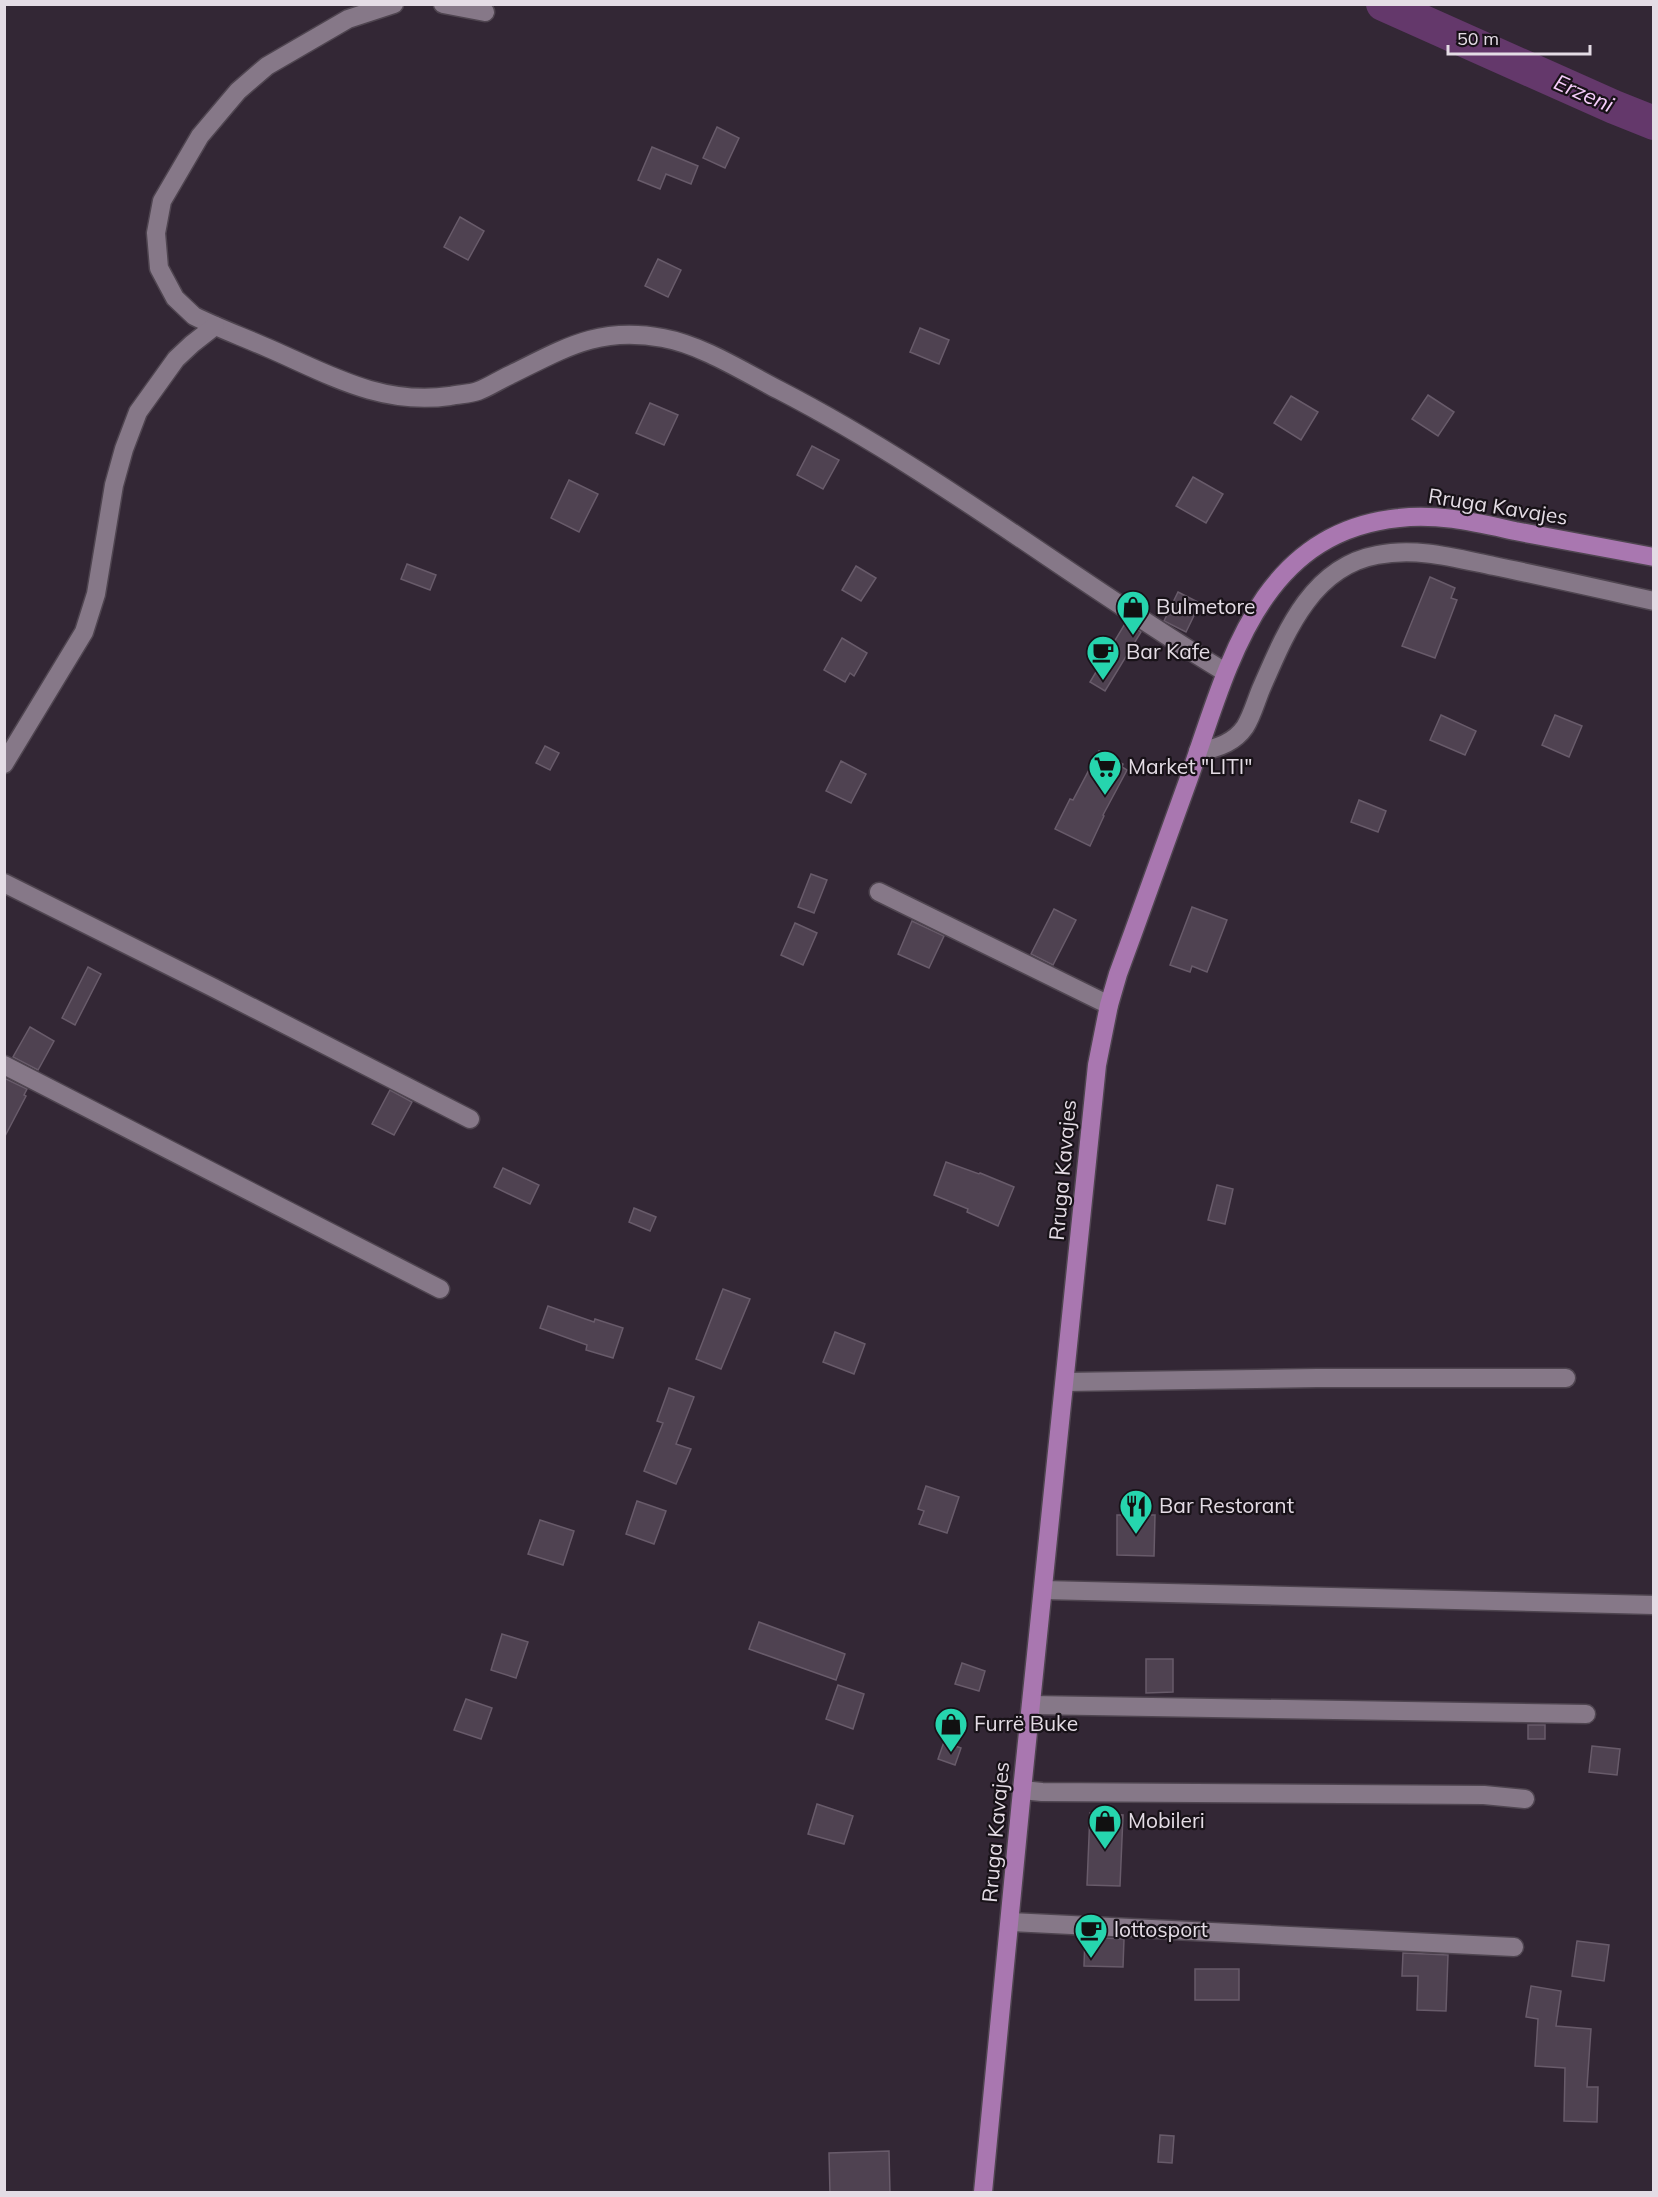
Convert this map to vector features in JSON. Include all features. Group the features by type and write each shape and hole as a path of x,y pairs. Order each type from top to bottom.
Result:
{"main road":[{"name":"Rruga Kavajes","path":"983,2193 1093,1091 1109,1005 1225,672 1255,610 1288,570 1326,540 1370,523 1400,517 1453,519 1653,557"}],"street":[{"path":"394,4 348,19 267,66 238,91 200,136 162,201 156,233 159,268 175,298 194,316 354,386 385,395 417,398 476,391 579,342 607,335 638,334 667,338 697,349 834,418 892,453 1141,619 1225,672"},
{"path":"443,4 485,12"},
{"path":"4,765 84,632 96,594 114,484 138,412 176,359 215,326"},
{"path":"1198,751 1214,749 1232,741 1245,727 1297,613 1312,593 1352,562 1376,555 1428,553 1550,577 1653,601"},
{"path":"4,883 470,1119"},
{"path":"879,892 1109,1005"},
{"path":"4,1065 440,1289"},
{"path":"1065,1382 1317,1378 1566,1378"},
{"path":"1043,1590 1653,1605"},
{"path":"1031,1705 1586,1714"},
{"path":"1022,1790 1484,1795 1525,1799"},
{"path":"1010,1922 1514,1947"}],"building":[{"path":"717,127 739,138 725,168 703,158"},
{"path":"652,147 698,166 691,184 666,174 660,189 638,180"},
{"path":"460,217 484,231 468,260 444,247"},
{"path":"658,259 681,270 668,297 645,286"},
{"path":"920,328 949,340 939,364 910,352"},
{"path":"1428,395 1454,412 1438,436 1412,419"},
{"path":"1291,396 1318,412 1301,440 1274,423"},
{"path":"650,403 678,415 664,445 636,433"},
{"path":"812,446 839,460 823,489 797,475"},
{"path":"1193,477 1223,494 1206,523 1176,506"},
{"path":"569,480 598,494 579,532 551,518"},
{"path":"407,564 436,575 430,590 401,579"},
{"path":"856,566 876,578 861,601 842,590"},
{"path":"1430,577 1455,588 1451,598 1457,600 1435,658 1402,646"},
{"path":"1178,592 1200,603 1186,632 1164,621"},
{"path":"1126,622 1141,632 1105,691 1090,682"},
{"path":"842,638 867,653 854,676 850,673 845,682 824,670"},
{"path":"1441,715 1476,731 1465,755 1430,740"},
{"path":"1555,715 1582,726 1569,757 1542,745"},
{"path":"545,746 559,753 550,770 536,763"},
{"path":"1099,751 1123,764 1122,767 1127,770 1103,815 1090,846 1055,829"},
{"path":"841,761 866,774 851,803 826,791"},
{"path":"1359,800 1386,811 1378,832 1351,822"},
{"path":"811,874 827,880 814,913 798,907"},
{"path":"1192,907 1227,920 1207,972 1192,966 1190,972 1170,965"},
{"path":"1054,909 1076,920 1053,965 1031,954"},
{"path":"912,921 944,936 929,968 898,954"},
{"path":"795,923 817,933 803,965 781,955"},
{"path":"88,967 101,974 75,1025 62,1018"},
{"path":"30,1027 54,1041 38,1070 13,1057"},
{"path":"4,1078 27,1089 24,1095 26,1096 4,1138"},
{"path":"390,1090 412,1102 394,1135 372,1124"},
{"path":"946,1162 1014,1187 998,1226 967,1212 968,1209 934,1195"},
{"path":"503,1168 539,1185 530,1204 494,1187"},
{"path":"1217,1185 1233,1189 1225,1224 1208,1220"},
{"path":"634,1208 656,1217 650,1231 629,1222"},
{"path":"723,1289 750,1299 721,1369 696,1359"},
{"path":"548,1306 594,1322 595,1319 623,1328 613,1358 586,1350 587,1345 540,1328"},
{"path":"835,1332 865,1344 854,1374 823,1362"},
{"path":"669,1388 694,1397 676,1444 691,1449 676,1484 644,1471 663,1423 657,1421"},
{"path":"926,1486 959,1497 947,1533 919,1524 924,1511 918,1509"},
{"path":"637,1501 666,1511 654,1544 626,1534"},
{"name":"Bar Restorant","path":"1117,1515 1155,1515 1154,1556 1117,1555"},
{"path":"540,1520 574,1531 563,1565 528,1554"},
{"path":"759,1622 845,1654 836,1680 749,1649"},
{"path":"502,1634 528,1642 516,1678 491,1670"},
{"path":"1146,1659 1173,1659 1173,1692 1146,1693"},
{"path":"962,1663 985,1671 979,1691 955,1684"},
{"path":"838,1685 864,1694 853,1729 826,1719"},
{"path":"466,1699 492,1708 481,1739 454,1730"},
{"path":"1528,1725 1545,1725 1545,1739 1528,1739"},
{"path":"944,1742 961,1748 955,1765 938,1759"},
{"path":"1592,1746 1620,1749 1617,1775 1589,1772"},
{"path":"817,1804 853,1816 844,1844 808,1834"},
{"name":"Mobileri","path":"1090,1813 1123,1815 1120,1886 1087,1885"},
{"path":"1085,1937 1124,1939 1123,1967 1084,1966"},
{"path":"1577,1941 1609,1945 1604,1981 1572,1976"},
{"path":"1403,1953 1448,1955 1446,2011 1417,2010 1418,1976 1402,1976"},
{"path":"1195,1969 1239,1969 1239,2000 1195,2000"},
{"path":"1531,1986 1561,1991 1556,2026 1591,2029 1587,2087 1598,2087 1597,2122 1564,2121 1565,2068 1535,2066 1538,2019 1526,2017"},
{"path":"1160,2135 1174,2136 1172,2163 1158,2162"},
{"path":"889,2151 890,2193 830,2193 829,2153"}],"waterway":[{"name":"Erzeni","path":"1383,4 1654,123"}],"place":[{"name":"Bulmetore","path":"1133,636"},
{"name":"Bar Kafe","path":"1103,681"},
{"name":"Market \"LITI\"","path":"1105,796"},
{"name":"Bar Restorant","path":"1136,1535"},
{"name":"Furrë Buke","path":"951,1753"},
{"name":"Mobileri","path":"1105,1850"},
{"name":"lottosport","path":"1091,1959"}]}
